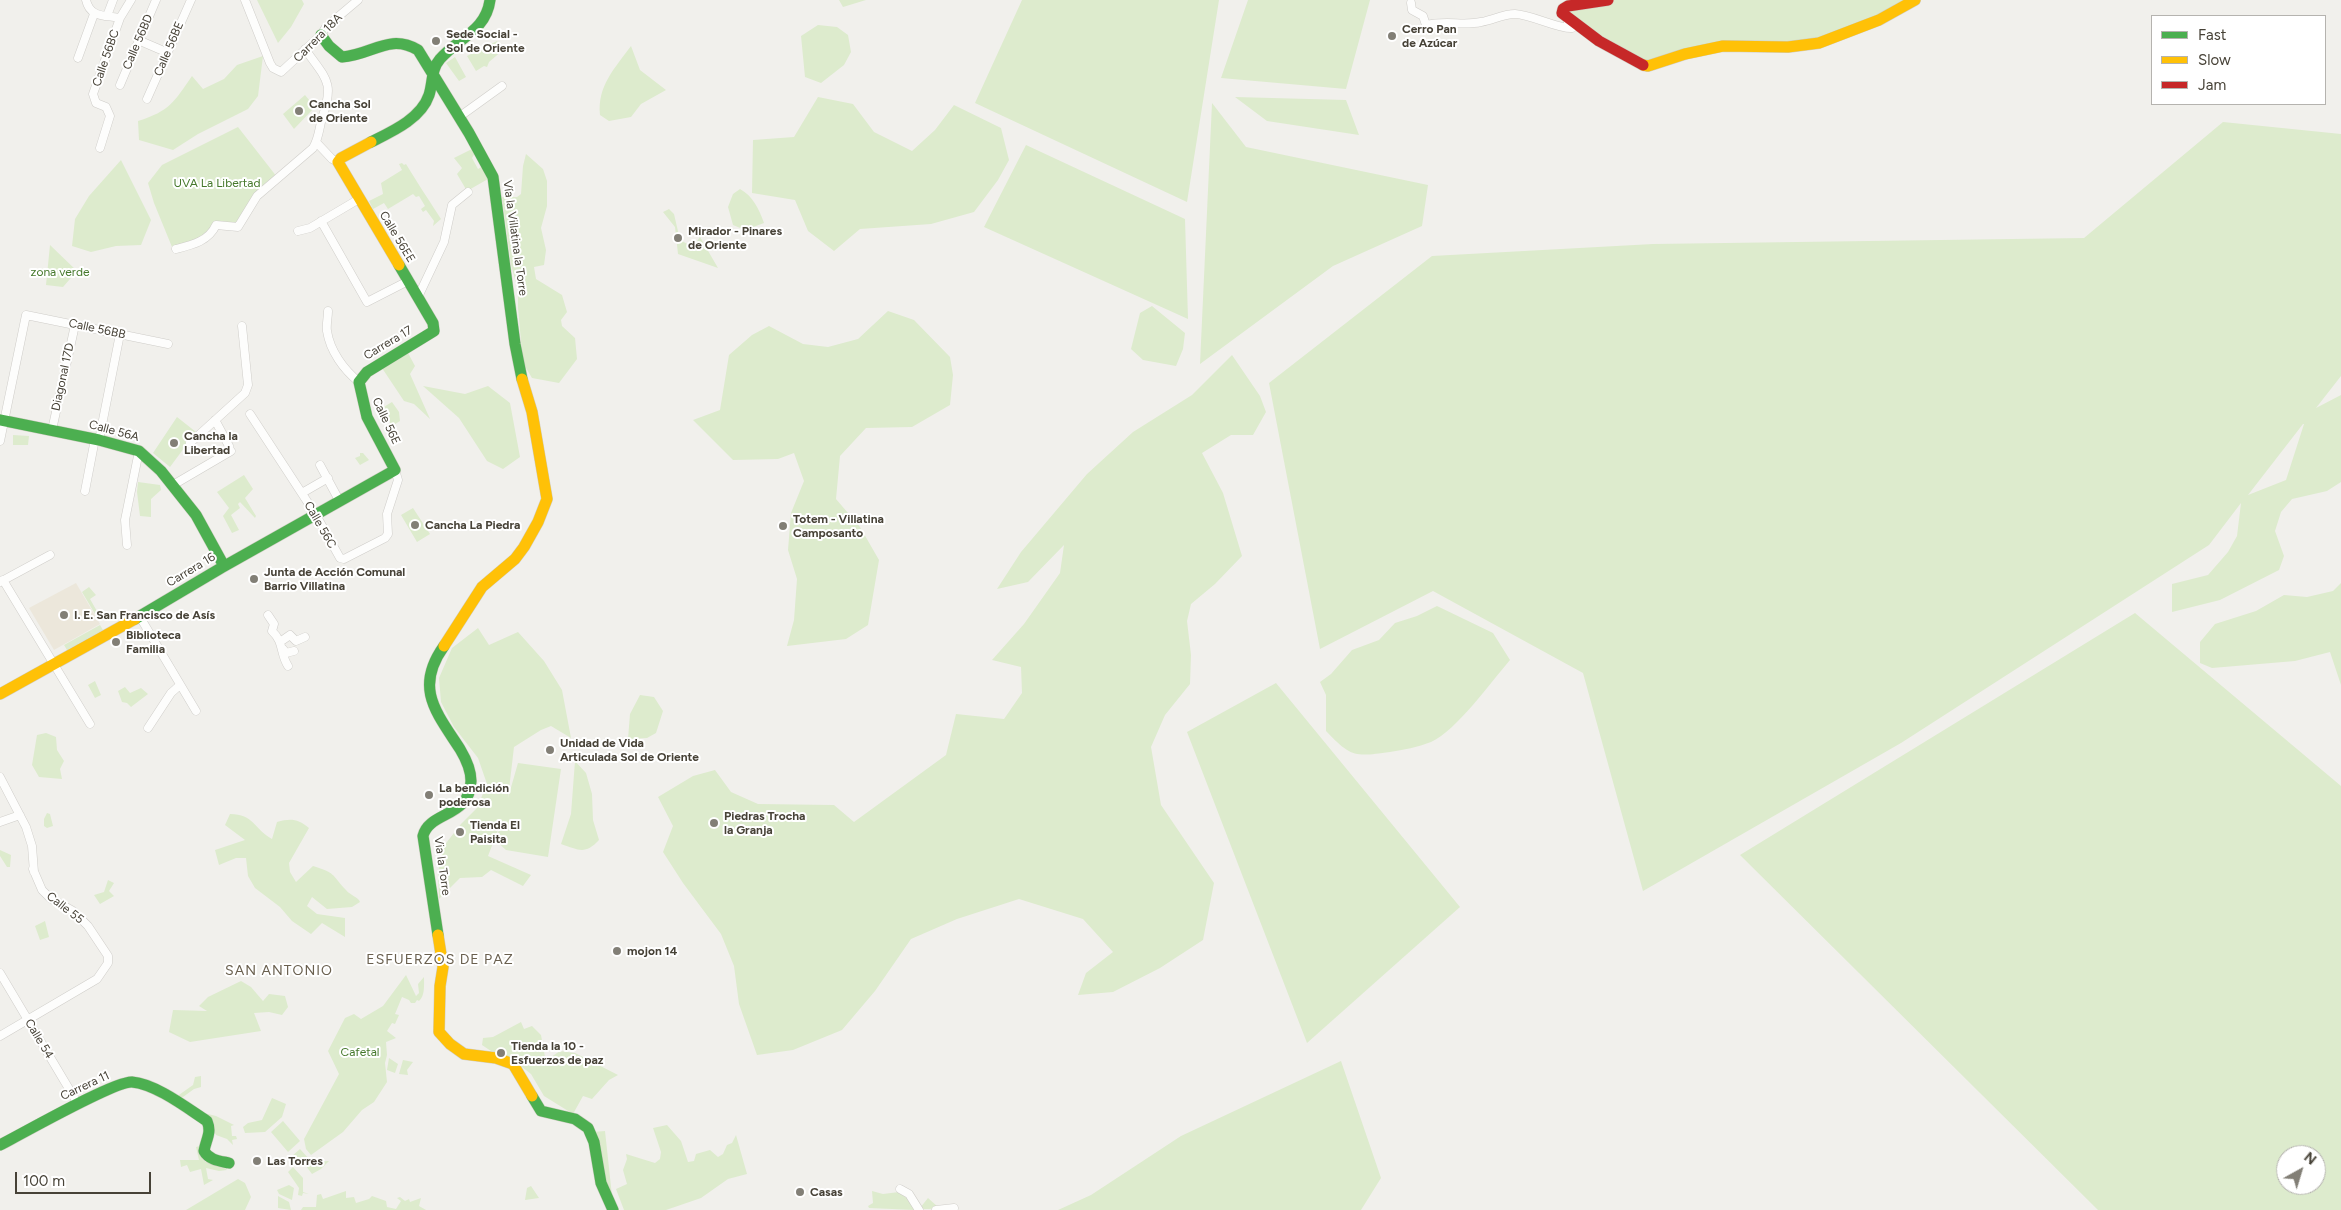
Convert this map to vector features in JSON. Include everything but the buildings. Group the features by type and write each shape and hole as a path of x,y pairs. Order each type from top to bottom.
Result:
{"street":[{"path":"78,58 94,14 88,8 86,0"},
{"name":"Calle 56BC","path":"107,16 112,0"},
{"name":"Calle 56BD","path":"94,14 120,18 131,0"},
{"name":"Calle 56BD","path":"120,85 156,0"},
{"name":"Calle 56BE","path":"146,99 191,0"},
{"name":"Carrera 18A","path":"245,0 270,63 276,71 280,72 285,70 305,49 321,36 326,26 358,0"},
{"path":"316,142 332,160 340,160 401,124 422,107 429,97 437,62 484,21 490,11 490,0"},
{"path":"1411,3 1412,10 1423,16 1426,25 1449,22 1483,22 1494,17 1514,14 1536,17 1566,28 1572,28 1562,13 1563,9 1568,6 1608,0"},
{"path":"1566,19 1640,65 1648,66 1685,54 1723,46 1788,47 1820,43 1879,20 1916,0"},
{"name":"Calle 56BC","path":"100,148 110,116 106,107 96,103 93,94 120,18"},
{"name":"Vía la Villatina la Torre","path":"321,36 328,46 342,57 361,56 390,41 404,42 418,50 459,117 492,177 515,346 520,372 532,412 547,500"},
{"path":"138,40 166,52"},
{"path":"176,248 202,241 212,232 216,225 238,227 257,196 313,148 329,97 330,86 305,49"},
{"path":"459,117 502,86"},
{"name":"Calle 56EE","path":"340,160 359,199 433,323 434,331"},
{"path":"418,297 436,263 444,242 452,205 468,192"},
{"path":"298,231 310,228 359,199"},
{"path":"321,221 367,302 408,281"},
{"path":"328,311 327,330 330,342 349,374 359,382"},
{"name":"Calle 56BB","path":"2,420 26,314 168,344"},
{"name":"Diagonal 17D","path":"52,430 75,325"},
{"path":"190,444 213,425 215,420 245,393 248,385 242,326"},
{"name":"Carrera 17","path":"359,382 367,372 434,331"},
{"path":"85,491 120,334"},
{"name":"Calle 56E","path":"359,382 360,399 395,470"},
{"name":"Calle 56C","path":"250,414 316,515 340,558 344,559 385,538 388,534 387,514 398,480 395,470"},
{"path":"0,441 2,420"},
{"name":"Calle 56A","path":"2,420 97,439 139,450 172,485 196,515 224,566"},
{"path":"172,485 230,449 215,420"},
{"path":"127,545 124,530 139,450"},
{"path":"320,465 340,502"},
{"name":"Carrera 16","path":"0,694 53,663 140,617 224,566 395,470"},
{"path":"302,493 328,478"},
{"name":"Via la Torre","path":"547,500 544,510 524,548 515,559 494,575 478,593 430,670 430,690 433,704 467,764 472,779 470,792 460,806 449,816 430,822 425,828 423,838 443,967 440,986 439,1032 450,1044 464,1054 496,1058 513,1064 541,1111 576,1119 584,1124 591,1132 604,1195 613,1210"},
{"path":"50,555 2,581 90,724"},
{"path":"268,615 274,624 272,630 286,653 294,651"},
{"path":"140,617 196,711"},
{"path":"288,666 284,659 282,646 290,635 296,641 305,636"},
{"path":"148,728 171,693 180,685"},
{"path":"0,777 20,815 32,846 33,869 42,890 50,898 73,911 88,926 108,956 108,962 97,979 0,1036"},
{"path":"0,822 20,815"},
{"name":"Calle 54","path":"0,973 78,1104"},
{"name":"Carrera 11","path":"0,1146 78,1104 122,1084 132,1082 162,1092 207,1121 210,1125 210,1135 204,1146 205,1153 210,1159 229,1163"},
{"path":"900,1189 909,1194 919,1210"},
{"path":"936,1210 954,1208"}],"shaded area":[{"name":"I. E. San Francisco de Asís","path":"76,583 100,624 54,650 29,608"}],"green space":[{"path":"257,0 302,0 304,4 291,27 278,43"},
{"path":"839,0 866,0 843,7"},
{"path":"1022,0 1219,0 1187,202 975,103"},
{"path":"1248,0 1370,0 1346,89 1221,78"},
{"path":"1608,0 1915,0 1819,43 1723,46 1640,65 1563,9"},
{"path":"818,25 837,27 848,35 851,52 844,65 821,83 805,77 801,36"},
{"path":"497,41 503,50 489,62 487,67 484,66 476,71 467,56"},
{"path":"631,46 640,70 666,90 641,104 631,117 609,121 600,115 601,95 608,78"},
{"path":"263,56 258,96 248,109 198,134 173,150 139,140 138,121 157,113 170,104 192,76 203,89 224,79 237,65"},
{"path":"455,57 466,77 459,81 446,63"},
{"name":"Cancha Sol de Oriente","path":"305,95 315,107 294,129 283,114"},
{"path":"818,97 853,104 874,132 912,151 935,130 954,105 1001,128 1009,160 998,180 974,212 931,224 860,229 834,251 808,231 795,200 752,193 753,140 794,137"},
{"path":"1235,97 1346,100 1359,135 1267,121"},
{"path":"1212,103 1246,147 1428,185 1422,226 1333,266 1200,364"},
{"path":"2223,122 2341,134 2341,376 2316,408 2341,395 2341,482 2327,491 2292,499 2281,512 2275,531 2284,556 2279,570 2220,600 2172,612 2172,584 2208,575 2228,552 2237,536 2241,503 2209,545 1901,743 1643,891 1583,673 1433,591 1320,649 1269,383 1432,256 1653,244 2084,238","holes":["2304,424 2286,480 2248,495"]},
{"name":"UVA La Libertad","path":"238,127 277,177 240,223 213,230 188,244 172,247 148,183 162,165"},
{"path":"1026,145 1185,219 1188,319 984,227"},
{"path":"472,149 475,153 472,158 478,169 483,166 488,179 467,191 457,174 462,168 454,158"},
{"path":"526,154 543,169 547,181 547,206 541,228 546,250 544,265 534,267 536,279 562,295 567,312 561,320 562,326 575,338 577,359 559,383 532,378 523,363 518,290 511,265 502,197 517,197 521,194"},
{"path":"121,160 151,220 141,245 116,246 91,252 72,246 75,219 89,196"},
{"path":"399,164 406,164 441,219 433,226 434,221 426,210 423,212 421,209 425,206 419,196 416,197 413,194 388,209 384,203 373,209 369,201 383,194 381,183 402,170"},
{"path":"740,189 749,195 755,203 764,223 745,230 733,225 728,207 733,194"},
{"name":"Mirador - Pinares de Oriente","path":"669,209 674,214 680,240 693,247 700,237 718,268 678,254 675,227 663,212"},
{"name":"zona verde","path":"50,245 77,271 63,287 46,285"},
{"path":"1152,306 1185,333 1183,349 1176,366 1143,360 1131,349 1140,313"},
{"path":"888,311 914,320 950,357 953,375 950,405 912,427 866,428 840,456 836,499 860,527 879,560 868,625 846,639 787,646 794,620 797,579 788,550 791,513 804,481 794,453 778,459 733,460 693,420 720,410 729,355 752,335 769,326 803,344 828,347 858,339"},
{"path":"408,353 415,366 410,374 430,419 414,404 404,401 382,368"},
{"path":"1232,355 1260,396 1266,412 1253,435 1231,435 1202,453 1223,493 1242,556 1215,584 1191,604 1187,621 1191,655 1190,684 1165,715 1151,747 1161,805 1214,883 1203,940 1160,968 1113,992 1078,995 1086,973 1113,952 1083,919 1019,899 957,919 911,939 875,991 842,1030 793,1050 757,1055 739,1004 734,966 721,934 683,883 663,852 673,826 658,797 693,776 715,770 731,792 758,804 834,805 854,822 946,755 956,714 1004,719 1022,693 1021,667 992,660 1024,624 1060,573 1064,545 1028,582 997,589 1021,552 1087,474 1133,432 1192,395"},
{"path":"423,386 465,394 488,386 510,403 520,457 503,469 487,461 459,418"},
{"path":"392,402 399,412 400,421 392,426 382,408"},
{"name":"Cancha la Libertad","path":"177,417 196,432 170,467 153,453"},
{"path":"13,435 29,436 28,445 13,445"},
{"path":"360,453 363,453 369,460 360,465 355,458 360,456"},
{"path":"244,475 253,489 245,498 256,516 255,518 240,502 238,504 240,508 231,515 239,530 232,533 223,516 229,508 217,492"},
{"path":"138,482 160,485 161,490 151,499 151,517 140,516 137,492"},
{"name":"Cancha La Piedra","path":"413,508 430,534 417,542 401,515"},
{"path":"2341,583 2341,685 2330,652 2295,661 2212,668 2200,663 2200,642 2215,624 2256,611 2284,595 2307,597 2333,591"},
{"path":"89,587 96,595 90,599 98,613 95,614 82,592"},
{"path":"1437,606 1493,633 1510,660 1462,717 1451,728 1431,742 1378,754 1354,753 1341,746 1326,731 1326,695 1320,682 1331,674 1352,650 1379,640 1395,623 1417,616"},
{"path":"2135,613 2341,786 2341,1210 2098,1210 1740,855"},
{"path":"100,625 103,630 67,650 64,645"},
{"path":"478,628 489,645 518,632 544,661 562,690 571,738 551,726 514,747 508,798 518,763 561,769 548,857 506,850 496,841 501,822 488,856 531,875 523,886 491,870 482,877 460,878 439,899 438,873 443,847 461,824 477,808 487,784 478,758 454,727 441,702 439,678 452,648"},
{"path":"95,681 101,695 95,698 88,685"},
{"path":"1276,683 1460,907 1307,1043 1187,732"},
{"path":"125,687 130,693 141,688 148,694 131,707 127,703 122,702 118,691"},
{"path":"640,695 654,697 663,711 656,733 647,738 628,739 630,714"},
{"path":"46,733 56,737 57,750 64,761 60,769 62,779 39,777 32,765 37,735"},
{"path":"575,761 586,773 592,794 593,820 599,840 590,848 582,850 561,844 571,814"},
{"path":"47,813 50,814 53,826 47,828 44,826 44,819"},
{"path":"230,814 244,816 272,839 277,822 294,820 309,828 289,863 290,872 296,882 313,866 326,870 359,900 360,902 352,907 327,909 312,897 307,906 317,914 345,918 345,937 322,923 311,934 292,921 280,907 255,888 248,876 246,858 236,858 219,865 215,850 245,840 225,825"},
{"path":"0,850 11,855 10,867 7,867 0,856"},
{"path":"108,880 114,883 109,891 114,896 100,904 94,895 104,892"},
{"path":"45,921 49,937 40,940 35,926"},
{"name":"Cafetal","path":"406,975 416,996 419,993 418,984 424,977 423,993 421,999 415,1003 411,1003 402,997 395,1014 399,1015 395,1024 392,1023 387,1031 396,1038 386,1042 387,1055 385,1063 387,1082 374,1102 362,1110 343,1132 311,1155 306,1149 304,1139 339,1074 328,1051 345,1018 354,1014 361,1019 383,1006"},
{"path":"241,981 251,987 263,1001 269,994 285,996 288,1007 282,1015 269,1012 254,1013 261,1031 190,1042 169,1032 173,1010 207,1011 199,1006 208,997"},
{"path":"521,1022 524,1029 532,1026 541,1035 545,1057 551,1057 560,1051 575,1053 618,1075 609,1080 592,1099 583,1096 573,1114 544,1096 531,1074 513,1060 497,1055 482,1045 483,1038 493,1037"},
{"path":"389,1058 398,1064 395,1073 387,1070"},
{"path":"403,1060 413,1062 407,1070 408,1075 399,1074"},
{"path":"1341,1061 1381,1178 1361,1210 1058,1210 1091,1195 1181,1136"},
{"path":"201,1076 201,1087 194,1089 183,1097 176,1097 193,1085 195,1077"},
{"path":"272,1098 286,1104 282,1117 265,1132 245,1133 243,1127 248,1123 262,1120"},
{"path":"204,1113 216,1116 234,1125 231,1126 232,1136 236,1136 237,1139 232,1140 233,1145 227,1139 216,1135"},
{"path":"283,1121 300,1141 288,1152 271,1132"},
{"path":"667,1125 681,1141 688,1162 694,1161 696,1154 710,1150 718,1157 723,1154 727,1145 732,1143 736,1135 747,1174 728,1179 701,1198 666,1210 624,1210 616,1189 627,1184 623,1170 627,1159 626,1154 655,1163 660,1159 661,1152 653,1128"},
{"path":"605,1131 613,1205 601,1176 593,1132"},
{"path":"200,1146 201,1154 206,1162 227,1170 219,1171 206,1168 208,1179 213,1180 204,1185 201,1169 190,1172 187,1165 181,1167 180,1160 199,1160 196,1147"},
{"path":"300,1149 310,1160 302,1167 292,1156"},
{"path":"329,1161 312,1174 306,1166 314,1162"},
{"path":"293,1167 303,1178 303,1192 309,1194 303,1193 302,1196 298,1195 299,1188 288,1172"},
{"path":"238,1179 245,1183 251,1197 245,1210 186,1210"},
{"path":"289,1185 294,1188 292,1200 279,1194 277,1190"},
{"path":"531,1186 539,1198 525,1200 527,1188"},
{"path":"346,1191 346,1198 354,1197 356,1203 369,1199 372,1196 386,1201 387,1207 396,1209 401,1201 397,1198 400,1197 405,1201 409,1199 410,1202 421,1198 419,1206 426,1210 301,1210 303,1207 316,1207 317,1195 321,1194 323,1199"},
{"path":"872,1191 883,1194 899,1192 908,1199 915,1210 869,1208 868,1206 873,1203"},
{"path":"278,1196 289,1202 291,1210 278,1208"},
{"path":"928,1198 938,1207 920,1208"}],"traffic: fast":[{"path":"371,142 404,124 425,104 437,63 477,27 487,11 490,0"},
{"path":"321,35 329,46 342,57 389,44 408,45 418,50 469,133 493,177 515,344 522,379"},
{"path":"135,619 395,470 367,417 359,382 367,372 434,331 433,323 399,265"},
{"path":"0,420 99,440 139,451 161,471 196,515 224,566"},
{"path":"438,935 423,836 433,822 464,802 469,793 471,781 464,757 436,711 432,699 430,675 435,661 444,646"},
{"path":"0,1145 88,1099 122,1084 132,1082 161,1092 207,1121 209,1133 204,1151 218,1161 229,1163"},
{"path":"532,1096 541,1111 575,1119 588,1128 594,1142 601,1183 613,1210"}],"traffic: slow":[{"path":"1643,65 1648,66 1685,54 1723,46 1788,47 1819,43 1879,20 1915,0"},
{"path":"371,142 341,158 338,162 399,265"},
{"path":"444,646 482,587 515,559 524,547 538,522 547,499 532,412 522,379"},
{"path":"0,694 135,619"},
{"path":"438,935 443,967 440,986 439,1032 450,1044 464,1054 496,1058 513,1064 532,1096"}],"traffic: jam":[{"path":"1608,0 1568,6 1563,9 1562,13 1599,41 1643,65"}],"place":[{"name":"Cerro Pan de Azúcar","path":"1392,36"},
{"name":"Sede Social - Sol de Oriente","path":"436,41"},
{"name":"Cancha Sol de Oriente","path":"299,111"},
{"name":"Mirador - Pinares de Oriente","path":"678,238"},
{"name":"Cancha la Libertad","path":"174,443"},
{"name":"Cancha La Piedra","path":"415,525"},
{"name":"Totem - Villatina Camposanto","path":"783,526"},
{"name":"Junta de Acción Comunal Barrio Villatina","path":"254,579"},
{"name":"I. E. San Francisco de Asís","path":"64,615"},
{"name":"Biblioteca Familia","path":"116,642"},
{"name":"Unidad de Vida Articulada Sol de Oriente","path":"550,750"},
{"name":"La bendición poderosa","path":"429,795"},
{"name":"Piedras Trocha la Granja","path":"714,823"},
{"name":"Tienda El Paisita","path":"460,832"},
{"name":"mojon 14","path":"617,951"},
{"name":"Tienda la 10 - Esfuerzos de paz","path":"501,1053"},
{"name":"Las Torres","path":"257,1161"},
{"name":"Casas","path":"800,1192"}],"district":[{"name":"ESFUERZOS DE PAZ","path":"440,960"},
{"name":"SAN ANTONIO","path":"279,971"}]}
